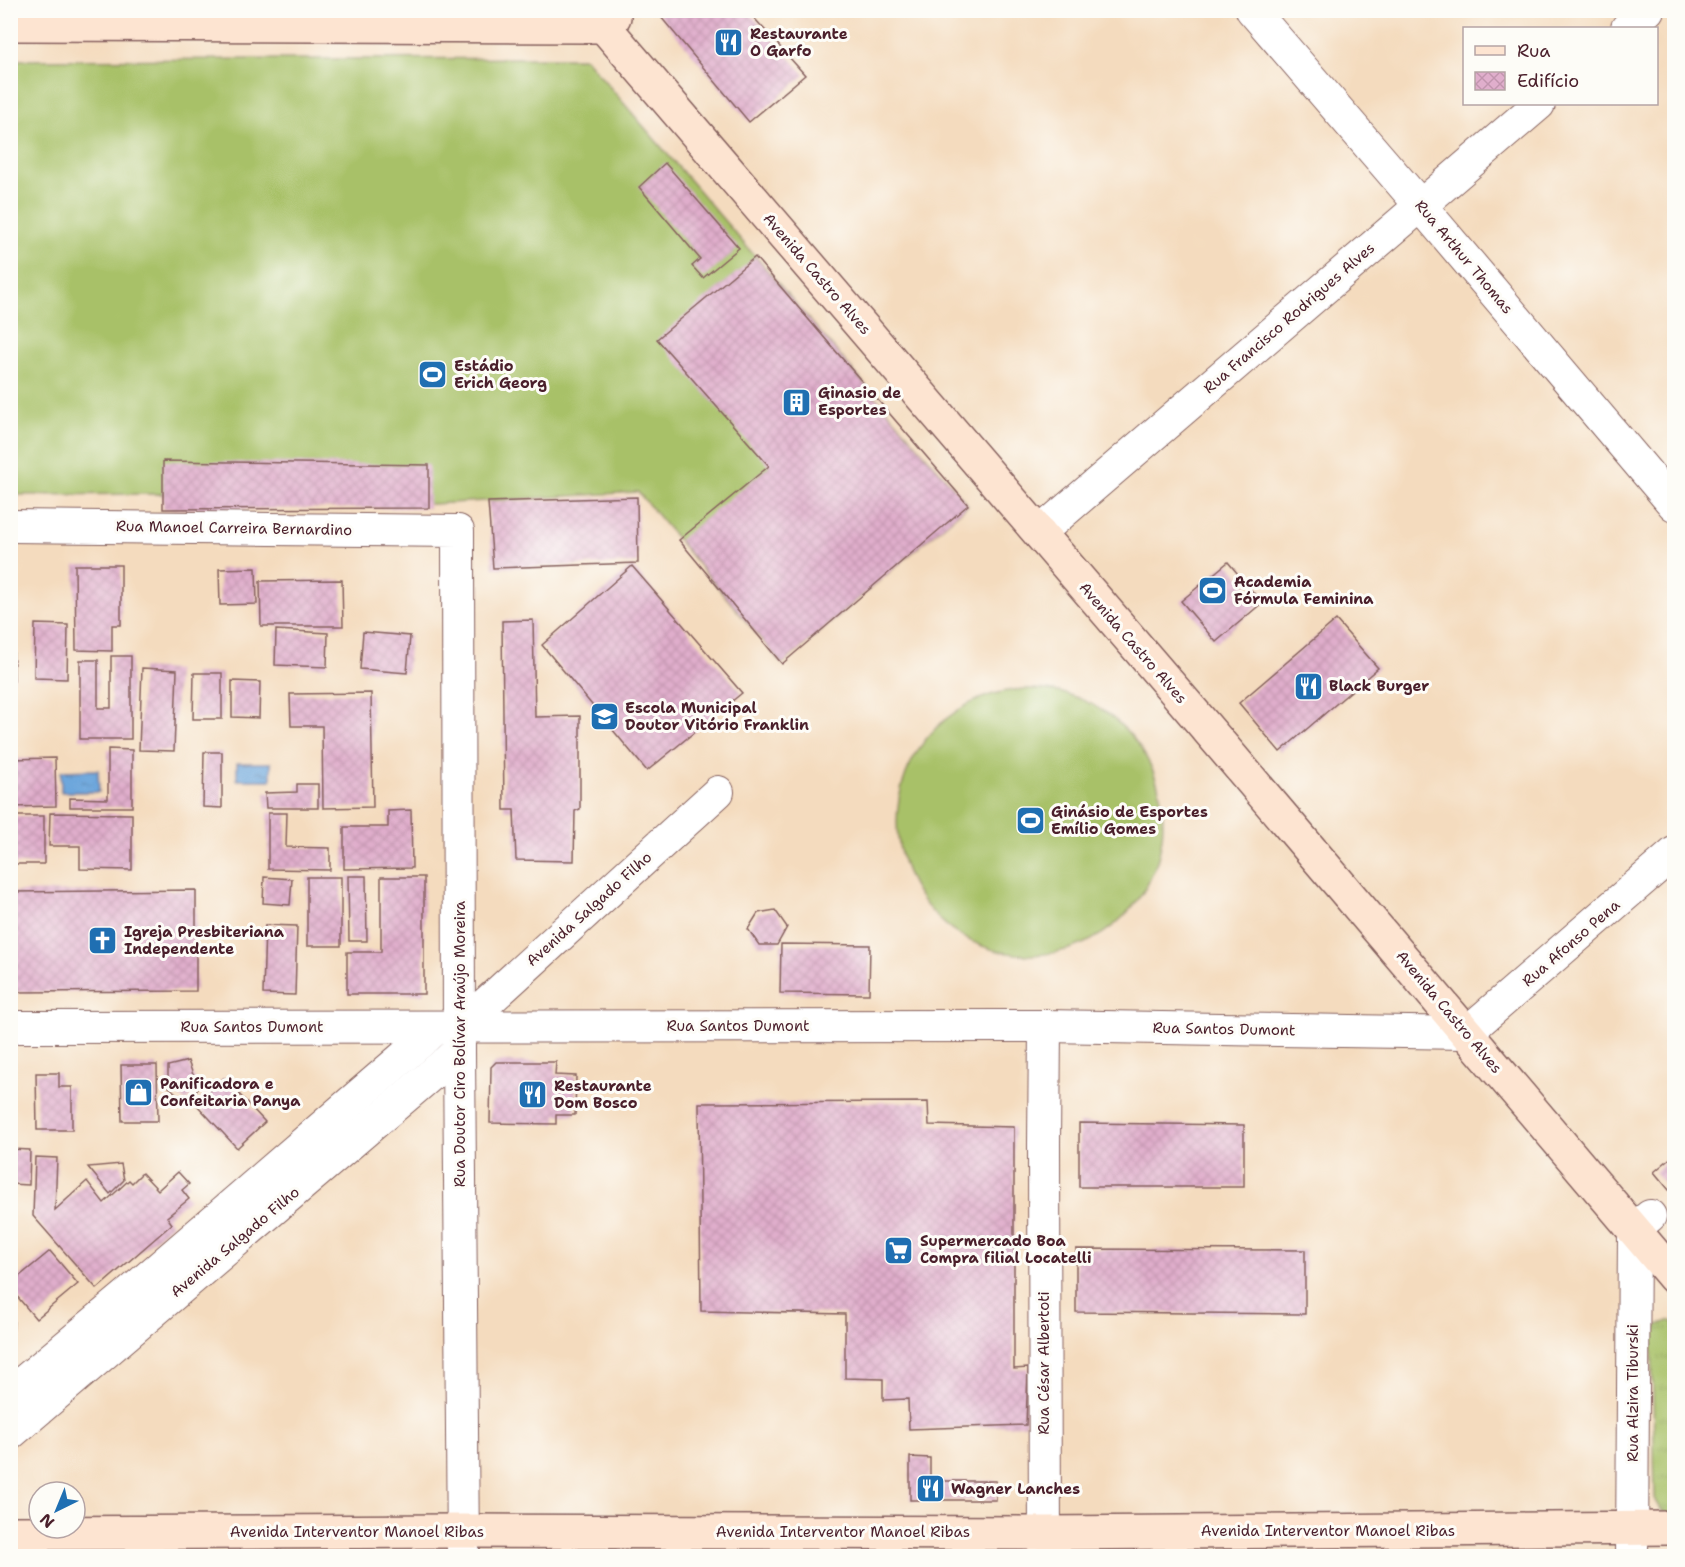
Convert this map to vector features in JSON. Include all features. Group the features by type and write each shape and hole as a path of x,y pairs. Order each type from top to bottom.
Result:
{"street":[{"name":"Rua Arthur Thomas","path":"1252,10 1674,505"},
{"path":"1628,27 1648,10"},
{"path":"10,24 608,15"},
{"name":"Avenida Castro Alves","path":"608,15 1642,1222 1674,1277"},
{"name":"Rua Francisco Rodrigues Alves","path":"1047,526 1538,105"},
{"name":"Rua Manoel Carreira Bernardino","path":"10,526 458,531"},
{"name":"Rua Doutor Ciro Bolívar Araújo Moreira","path":"458,531 452,1035 463,1544"},
{"name":"Avenida Salgado Filho","path":"10,1434 136,1307 452,1035 718,792"},
{"name":"Rua Afonso Pena","path":"1475,1026 1674,853"},
{"name":"Rua Santos Dumont","path":"10,1027 452,1035 1046,1026 1475,1026"},
{"name":"Rua César Albertoti","path":"1045,1545 1046,1026"},
{"name":"Avenida Castro Alves","path":"1642,1222 1674,1244"},
{"name":"Rua Alzira Tiburski","path":"1632,1543 1642,1222"},
{"name":"Avenida Salgado Filho","path":"10,1394 136,1307"},
{"name":"Avenida Interventor Manoel Ribas","path":"10,1533 463,1544 1045,1545 1632,1543 1674,1528"}],"green space":[{"name":"Estádio Erich Georg","path":"585,58 968,505 782,664 638,492 433,504 163,494 11,495 11,60"},
{"name":"Ginásio de Esportes Emílio Gomes","path":"1017,689 1043,689 1069,694 1093,704 1115,719 1133,737 1148,759 1158,783 1163,822 1158,861 1148,885 1133,907 1115,925 1093,940 1069,950 1043,955 1017,955 991,950 967,940 945,925 927,907 912,885 902,861 897,835 897,809 902,783 912,759 927,737 945,719 967,704 991,694"},
{"path":"1671,1320 1674,1322 1674,1514 1662,1509 1655,1498 1652,1334 1658,1325"}],"water":[{"path":"237,763 271,763 271,780 237,780"},
{"path":"98,770 99,792 61,792 61,771"}],"building":[{"name":"Restaurante O Garfo","path":"655,10 747,10 805,75 749,122"},
{"path":"665,163 739,248 703,278 692,266 700,259 639,187"},
{"name":"Ginasio de Esportes","path":"755,257 968,505 782,664 679,540 769,466 657,339"},
{"path":"163,461 429,465 429,508 163,509"},
{"path":"637,497 638,563 493,568 488,502"},
{"path":"1228,562 1262,603 1216,642 1181,601"},
{"path":"75,565 121,565 121,625 112,625 112,651 76,650"},
{"path":"632,566 742,693 647,771 542,645"},
{"path":"256,568 257,604 220,605 219,569"},
{"path":"342,580 343,626 261,626 260,581"},
{"path":"533,620 535,717 580,716 580,809 575,811 574,861 516,860 514,810 504,810 502,621"},
{"name":"Black Burger","path":"1336,620 1378,668 1280,752 1239,703"},
{"path":"10,623 13,623 14,681 10,681"},
{"path":"35,624 68,625 67,679 34,678"},
{"path":"276,630 328,633 327,667 275,665"},
{"path":"363,632 410,636 407,673 360,669"},
{"path":"111,656 131,656 131,739 80,739 80,660 98,660 98,708 111,708"},
{"path":"142,668 177,670 174,751 139,750"},
{"path":"194,673 222,673 222,719 193,719"},
{"path":"232,681 260,682 259,718 232,717"},
{"path":"371,693 373,807 323,808 322,726 291,726 290,694"},
{"path":"10,727 13,727 13,746 10,746"},
{"path":"108,749 132,750 132,807 70,807 70,798 108,799"},
{"path":"204,752 222,752 222,808 203,807"},
{"path":"55,758 56,806 10,807 10,759"},
{"path":"297,784 318,784 318,808 266,808 265,793 297,792"},
{"path":"411,810 412,868 344,869 344,827 388,827 388,811"},
{"path":"50,813 132,814 132,870 80,869 80,846 49,846"},
{"path":"268,813 287,813 286,847 330,848 330,870 268,869"},
{"path":"10,816 44,816 44,864 10,864"},
{"path":"348,876 366,876 367,941 349,941"},
{"path":"264,877 292,879 290,905 263,903"},
{"path":"307,877 341,877 341,946 307,946"},
{"path":"381,877 424,877 424,994 347,994 347,952 381,952"},
{"name":"Igreja Presbiteriana Independente","path":"196,890 196,991 10,992 10,892"},
{"path":"775,910 787,927 777,945 759,945 748,929 758,913"},
{"path":"265,925 297,926 295,995 263,994"},
{"path":"781,944 870,945 869,994 780,993"},
{"path":"188,1061 198,1088 186,1102 168,1086 168,1066"},
{"name":"Restaurante Dom Bosco","path":"496,1062 556,1062 555,1075 576,1076 575,1115 556,1115 556,1124 490,1123 491,1067"},
{"name":"Panificadora e Confeitaria Panya","path":"121,1065 157,1065 158,1121 122,1121"},
{"path":"36,1073 59,1073 59,1087 72,1087 72,1130 37,1130"},
{"path":"224,1078 265,1122 237,1148 196,1104"},
{"path":"928,1102 929,1125 1014,1127 1014,1369 1028,1368 1026,1425 909,1429 908,1399 883,1400 883,1379 845,1378 845,1314 701,1311 699,1103"},
{"path":"1079,1123 1244,1125 1244,1187 1079,1187"},
{"path":"10,1149 30,1150 29,1185 10,1184"},
{"path":"1674,1155 1674,1196 1654,1172"},
{"path":"35,1157 57,1158 55,1210 87,1181 104,1203 129,1180 132,1183 142,1173 158,1190 178,1172 189,1184 182,1190 189,1199 167,1217 172,1224 97,1289 33,1216"},
{"path":"121,1164 124,1180 110,1194 88,1167"},
{"path":"1076,1249 1305,1250 1305,1314 1076,1312"},
{"path":"50,1251 78,1284 36,1319 10,1288 10,1284"},
{"path":"10,1312 14,1313 13,1339 10,1342"},
{"path":"910,1457 930,1458 930,1481 996,1481 996,1500 910,1500"}],"place":[{"name":"Restaurante O Garfo","path":"729,43"},
{"name":"Estádio Erich Georg","path":"433,375"},
{"name":"Ginasio de Esportes","path":"797,402"},
{"name":"Academia Fórmula Feminina","path":"1213,591"},
{"name":"Black Burger","path":"1308,686"},
{"name":"Escola Municipal Doutor Vitório Franklin","path":"604,717"},
{"name":"Ginásio de Esportes Emílio Gomes","path":"1030,821"},
{"name":"Igreja Presbiteriana Independente","path":"103,941"},
{"name":"Panificadora e Confeitaria Panya","path":"139,1093"},
{"name":"Restaurante Dom Bosco","path":"533,1095"},
{"name":"Supermercado Boa Compra filial Locatelli","path":"899,1250"},
{"name":"Wagner Lanches","path":"930,1489"}]}
